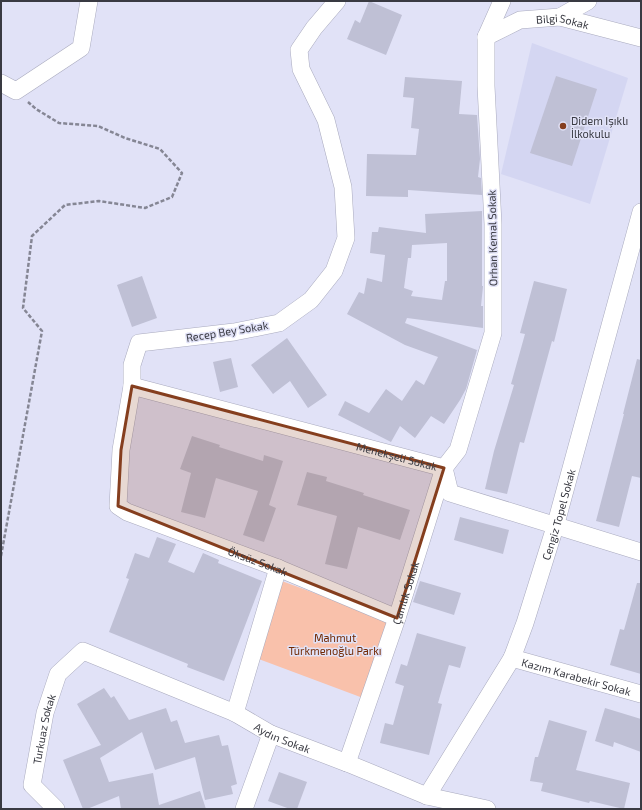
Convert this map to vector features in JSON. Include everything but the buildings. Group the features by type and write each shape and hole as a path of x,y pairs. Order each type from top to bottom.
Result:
{"street":[{"path":"1,83 16,91 82,48 89,1"},
{"name":"Recep Bey Sokak","path":"118,506 120,450 132,386 132,365 139,344 234,332 279,323 311,300 334,271 346,238 343,187 326,120 301,69 299,50 314,28 337,1"},
{"name":"Orhan Kemal Sokak","path":"444,468 458,450 493,333 493,224 486,86 486,36 502,1"},
{"path":"560,17 588,1"},
{"name":"Bilgi Sokak","path":"486,36 520,20 560,17 641,38"},
{"name":"Cengiz Topel Sokak","path":"427,796 512,658 525,623 555,527 641,212"},
{"name":"Menekşeli Sokak","path":"132,386 444,468 450,493 555,527 641,552"},
{"name":"Çamlık Sokak","path":"347,763 397,618 444,468"},
{"name":"Öksüz Sokak","path":"118,506 128,512 278,568 397,618"},
{"path":"235,713 278,568"},
{"name":"Aydın Sokak","path":"83,651 235,713 271,734 427,796 487,809"},
{"name":"Turkuaz Sokak","path":"56,809 32,785 45,713 58,674 83,651"},
{"name":"Kazım Karabekir Sokak","path":"512,658 641,694"},
{"path":"244,809 271,734"}],"path":[{"path":"1,556 42,331 23,308 32,236 65,205 100,201 145,208 172,197 182,173 160,149 125,138 98,126 58,123 36,109 16,91"}],"highlighted area":[{"path":"132,386 444,468 397,618 118,506 121,450"}],"shaded area":[{"name":"Didem Işıklı İlkokulu","path":"532,43 628,78 590,204 501,174"}],"green space":[{"name":"Mahmut Türkmenoğlu Parkı","path":"279,580 388,620 363,698 256,658"}],"place":[{"name":"Didem Işıklı İlkokulu","path":"563,126"}]}
